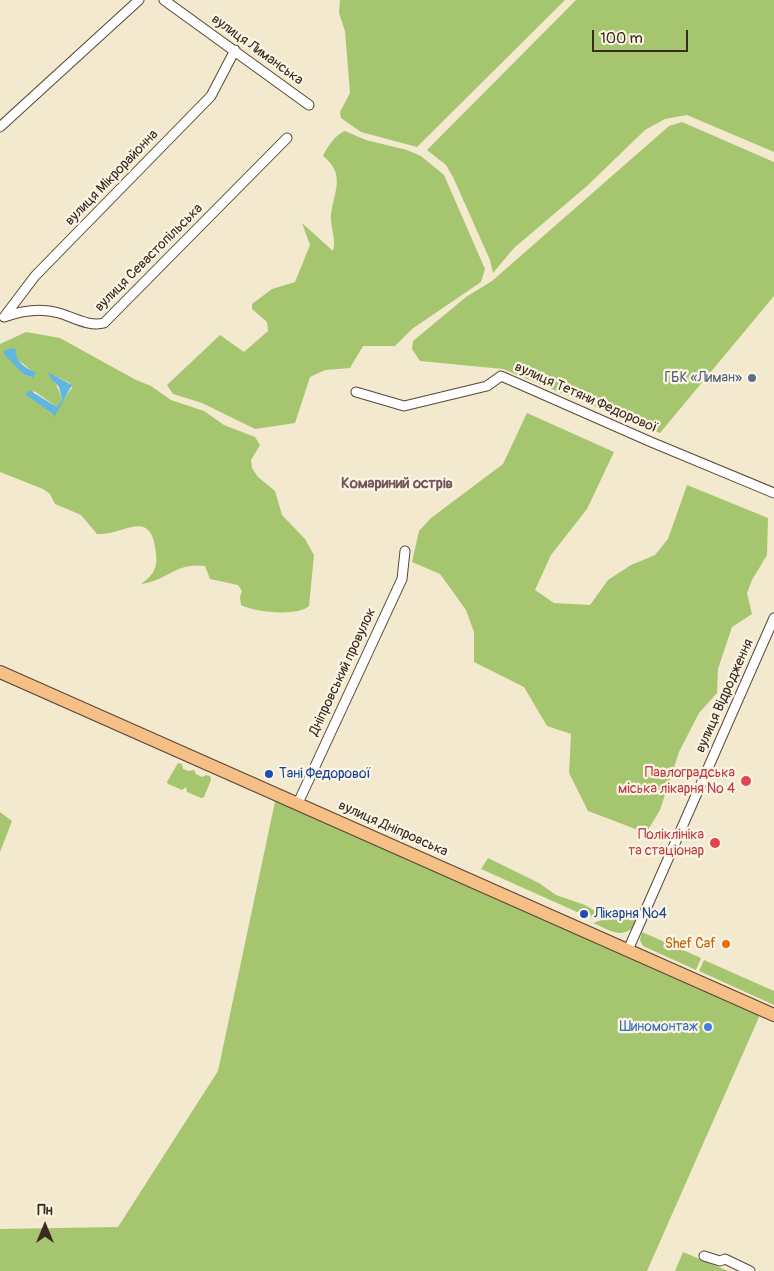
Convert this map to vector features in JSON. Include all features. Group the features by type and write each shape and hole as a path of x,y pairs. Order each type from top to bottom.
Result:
{"highway":[{"name":"вулиця Дніпровська","path":"0,672 774,1015"}],"street":[{"path":"0,127 139,0"},
{"name":"вулиця Лиманська","path":"164,0 309,105"},
{"name":"вулиця Мікрорайонна","path":"2,319 35,276 211,96 235,50"},
{"name":"вулиця Севастопільська","path":"2,319 18,313 42,310 57,312 93,325 104,324 287,138"},
{"name":"вулиця Тетяни Федорової","path":"356,392 404,406 487,386 501,376 651,442 774,493"},
{"name":"Дніпровський провулок","path":"298,804 402,579 405,551"},
{"name":"вулиця Відродження","path":"628,950 774,620"},
{"path":"704,1256 720,1261 725,1260 750,1271"}],"green space":[{"path":"340,0 565,0 417,147 361,132 341,118 340,112 350,93 345,31 339,13"},
{"path":"576,0 774,0 774,152 687,115 665,119 645,130 587,186 514,248 493,273 490,260 453,177 446,165 427,150"},
{"path":"682,122 774,162 774,296 660,433 503,369 420,361 412,349 413,341 466,297 492,281 669,126"},
{"path":"345,131 366,140 407,150 421,156 444,175 485,269 481,282 412,329 395,346 363,346 350,368 325,370 310,377 295,423 255,429 202,403 173,394 167,385 220,335 244,352 268,331 267,322 252,309 252,304 272,289 295,282 310,245 302,223 333,251 334,240 331,215 337,177 333,167 323,156 332,141"},
{"path":"26,332 60,338 136,380 151,386 171,400 204,411 224,425 255,437 260,445 251,460 252,468 258,477 275,491 282,515 305,539 314,555 309,606 286,612 247,608 241,605 240,597 242,591 238,585 210,579 205,566 195,565 186,567 159,579 141,584 151,575 156,564 153,539 149,530 135,526 97,534 81,515 55,504 50,494 43,489 0,472 0,344","holes":["12,348 17,359 33,372 32,378 23,374 9,350","49,373 70,383 72,388 52,414 31,397 34,391 57,407 62,399"]},
{"path":"527,413 614,452 587,509 551,555 535,590 554,603 590,605 608,580 631,565 655,555 668,539 687,485 768,518 767,555 752,580 747,593 752,614 732,627 718,669 717,693 699,713 679,752 660,810 646,833 588,811 569,773 571,734 547,726 524,687 474,662 474,632 466,610 440,574 412,562 419,531 431,518 503,464"},
{"path":"178,763 182,764 183,769 194,770 196,774 202,777 210,776 211,780 204,797 201,798 187,792 186,787 182,790 168,784 167,782"},
{"path":"277,792 763,1008 647,1271 0,1271 0,1229 118,1227 218,1071"},
{"path":"0,812 12,821 0,852"},
{"path":"488,858 539,883 556,895 585,905 604,916 592,919 591,915 583,911 577,912 481,869"},
{"path":"607,918 639,920 633,927 623,933 612,931 593,923"},
{"path":"642,932 701,958 696,970 643,946 640,940"},
{"path":"704,960 774,991 774,1005 699,971"},
{"path":"683,1252 728,1271 675,1271"}],"water":[{"path":"12,348 16,350 17,357 22,364 36,372 33,378 23,374 4,354 4,351"},
{"path":"48,372 72,385 53,419 54,415 26,395 29,390 57,407 62,399 59,387 51,379"}],"place":[{"name":"ГБК «Лиман»","path":"752,378"},
{"name":"Тані Федорової","path":"269,774"},
{"name":"Павлоградська міська лікарня № 4","path":"746,781"},
{"name":"Поліклініка та стаціонар","path":"715,843"},
{"name":"Лікарня №4","path":"584,914"},
{"name":"Shef Caf","path":"726,944"},
{"name":"Шиномонтаж","path":"708,1027"}],"district":[{"name":"Комариний острів","path":"397,484"}]}
